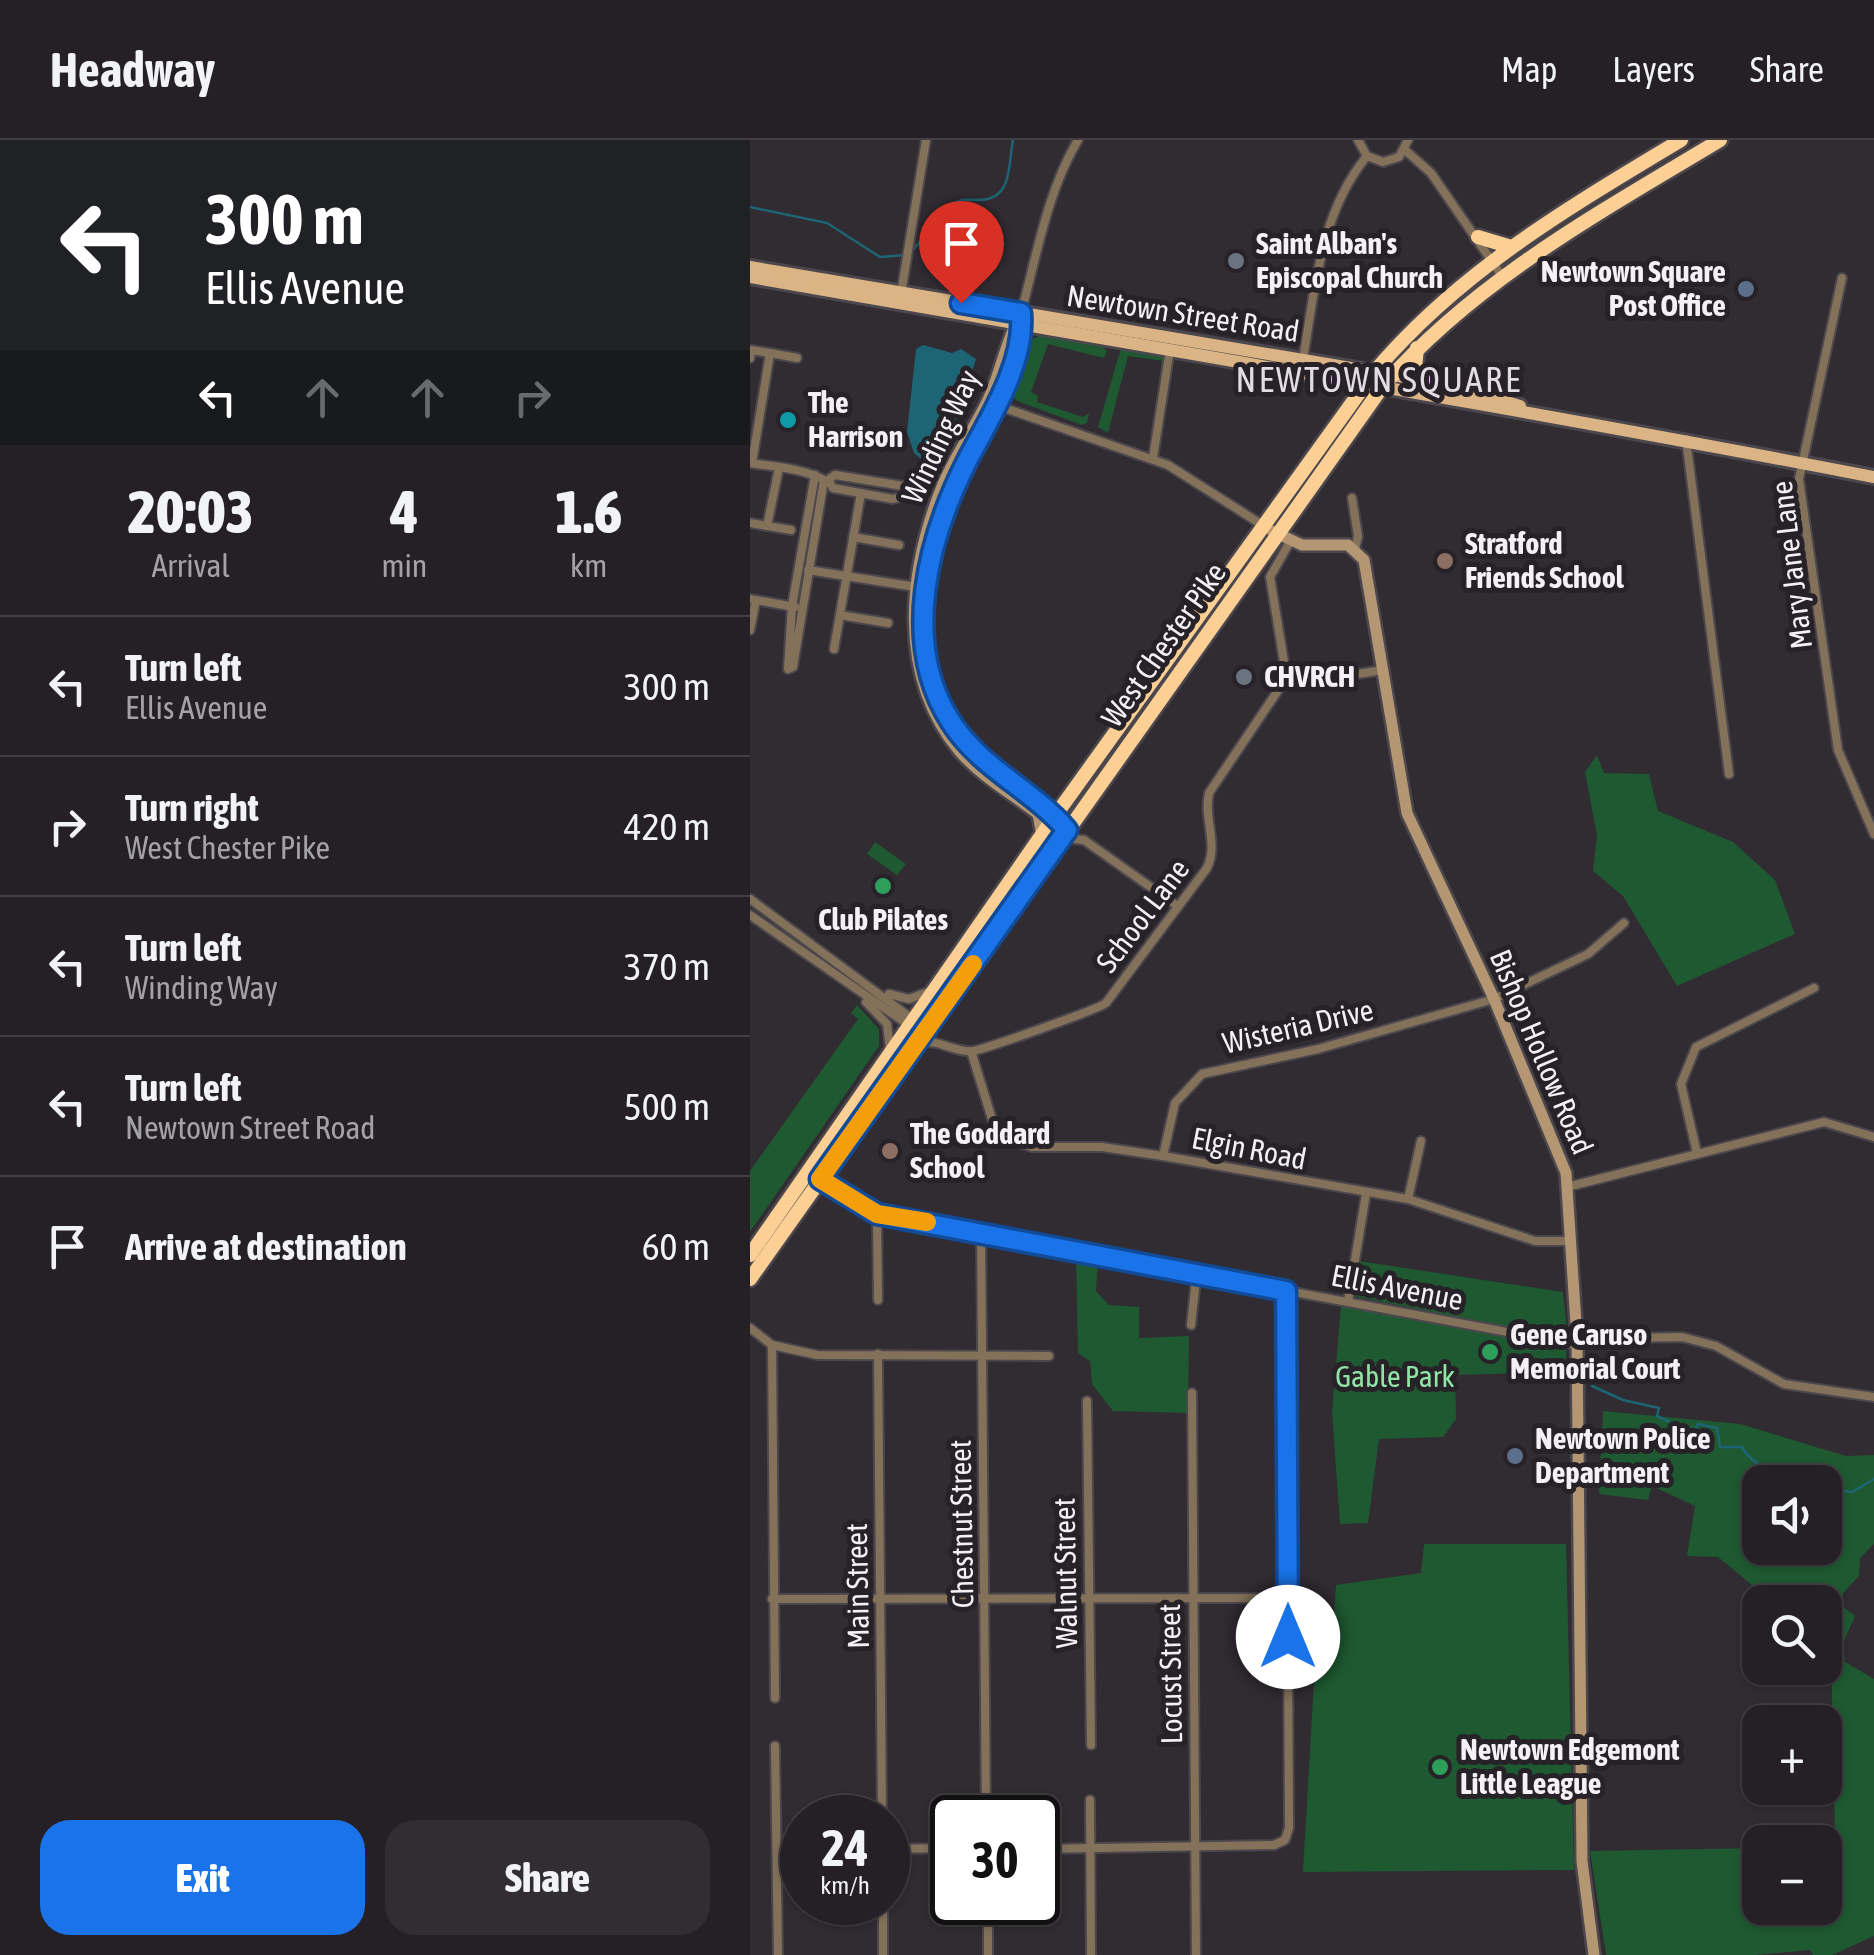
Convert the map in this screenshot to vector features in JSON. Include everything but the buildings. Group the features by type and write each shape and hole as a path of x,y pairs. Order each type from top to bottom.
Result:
{"highway":[{"name":"West Chester Pike","path":"750,1279 886,1058 1055,816 1277,533 1371,377 1435,306 1493,258 1681,140"},
{"name":"West Chester Pike","path":"750,1255 915,1046 1388,380 1418,348 1502,276 1720,140"},
{"path":"1478,238 1509,246"},
{"path":"1418,348 1415,369 1432,381"}],"main road":[{"name":"Newtown Street Road","path":"750,266 1019,322 1170,349 1371,377 1532,410"},
{"name":"Newtown Street Road","path":"750,277 901,298"},
{"name":"Newtown Street Road","path":"1019,322 1303,359 1371,377"},
{"name":"Newtown Street Road","path":"1388,380 1432,381 1486,392 1532,410"},
{"path":"1532,410 1874,476"}],"street":[{"path":"901,298 926,140"},
{"name":"Winding Way","path":"1063,835 1055,816 968,746 944,712 928,660 924,627 935,536 992,404 1060,175 1078,140"},
{"path":"1358,140 1367,156 1386,162 1405,150 1408,140"},
{"path":"1405,150 1431,173 1502,276"},
{"path":"1303,359 1330,223 1351,176 1367,156"},
{"name":"Mary Jane Lane","path":"1842,278 1799,478 1838,750 1874,834"},
{"path":"1152,458 1170,349"},
{"path":"750,358 751,350 797,358"},
{"path":"770,353 751,463 815,475 824,480 793,667 787,673 792,606 815,475"},
{"path":"992,404 1152,458 1196,480 1302,545 1342,543 1355,548"},
{"name":"Winding Way","path":"992,404 945,480 926,531 913,630 920,674 936,716 971,763 1038,814 1042,836"},
{"path":"1686,439 1729,774"},
{"path":"767,526 779,468"},
{"path":"835,475 903,486 908,495 893,498 861,493 833,488 828,480 835,475"},
{"path":"834,649 861,493"},
{"name":"Bishop Hollow Road","path":"1352,498 1358,536 1355,548 1369,577 1406,813 1494,999 1566,1173 1577,1342 1582,1861 1594,1955"},
{"path":"750,522 791,530"},
{"path":"1277,533 1270,577 1286,674 1281,686"},
{"path":"853,536 899,544"},
{"path":"798,569 916,587"},
{"path":"750,630 753,599 803,608"},
{"path":"840,615 888,623"},
{"path":"1281,686 1383,670"},
{"name":"School Lane","path":"972,1051 1052,1021 1096,1010 1212,857 1206,807 1209,793 1281,686"},
{"path":"1077,816 1084,840"},
{"path":"1063,835 1084,840 1176,905"},
{"path":"750,899 880,991 911,1022"},
{"path":"750,915 844,982 911,1022 929,1025 942,1044"},
{"name":"Wisteria Drive","path":"1163,1156 1175,1103 1202,1074 1318,1049 1494,999 1588,954 1624,923"},
{"path":"880,991 914,998 941,979"},
{"path":"844,982 887,1024 890,1044 886,1058"},
{"path":"1696,1153 1681,1084 1696,1047 1814,988"},
{"path":"915,1046 924,1041 972,1051"},
{"name":"Elgin Road","path":"972,1051 992,1119 1017,1142 1032,1147 1102,1146 1163,1156 1408,1199 1535,1241 1572,1241"},
{"path":"1566,1187 1824,1122 1874,1137"},
{"path":"1408,1199 1421,1140"},
{"name":"Ellis Avenue","path":"814,1175 877,1214 1577,1342 1682,1337 1716,1346 1784,1384 1874,1397"},
{"path":"1348,1302 1366,1194"},
{"path":"877,1214 878,1300"},
{"name":"Chestnut Street","path":"982,1231 986,1795"},
{"path":"1191,1325 1197,1271"},
{"path":"1060,1849 1274,1845 1285,1840 1289,1828 1286,1291"},
{"path":"750,1328 772,1346 817,1355 1049,1356"},
{"path":"772,1346 775,1698"},
{"name":"Main Street","path":"878,1354 882,1795"},
{"name":"Locust Street","path":"1192,1393 1196,1955"},
{"name":"Walnut Street","path":"1087,1401 1091,1745"},
{"path":"772,1599 1288,1598"},
{"path":"776,1746 778,1955"},
{"path":"1090,1800 1091,1955"},
{"path":"883,1925 883,1955"},
{"path":"988,1925 988,1955"}],"green space":[{"path":"1040,335 1099,343 1107,351 1104,358 1048,344 1031,392 1038,396 1037,402 1083,417 1089,413 1087,423 1082,425 1017,401 1011,394 1026,343"},
{"path":"1121,348 1163,353 1164,361 1128,356 1108,433 1098,427"},
{"path":"1597,755 1604,773 1649,774 1658,811 1733,842 1775,880 1795,934 1677,986 1623,896 1593,871 1597,835 1585,772"},
{"path":"875,842 906,864 897,875 867,854"},
{"path":"857,1005 879,1029 879,1046 750,1232 750,1171 858,1019 851,1013"},
{"path":"1076,1254 1098,1261 1096,1291 1109,1305 1139,1307 1139,1338 1189,1336 1188,1413 1113,1411 1092,1384 1090,1361 1078,1353"},
{"path":"1359,1261 1563,1292 1568,1339 1353,1296"},
{"name":"Gable Park","path":"1341,1306 1566,1349 1566,1372 1455,1375 1456,1419 1443,1437 1379,1439 1368,1523 1340,1524 1332,1412"},
{"path":"1603,1411 1740,1424 1846,1456 1874,1455 1874,1544 1860,1558 1859,1576 1843,1593 1842,1606 1842,1585 1752,1585 1718,1557 1687,1556 1695,1506 1652,1486 1648,1500 1599,1494"},
{"name":"Newtown Edgemont Little League","path":"1424,1544 1566,1544 1574,1870 1303,1872 1315,1664 1331,1662 1336,1585 1421,1573"},
{"path":"1842,1606 1855,1616 1843,1643 1845,1662 1874,1679 1874,1936 1832,1955 1813,1955 1810,1950 1755,1955 1606,1955 1590,1851 1742,1848 1742,1925 1842,1925 1842,1825 1835,1825 1834,1805 1842,1805 1842,1705 1832,1705 1832,1685 1842,1685"}],"water":[{"path":"923,345 952,353 961,349 976,359 957,420 932,468 914,453 907,432 916,349"}],"waterway":[{"path":"912,251 955,203 998,194 1007,180 1013,140"},
{"path":"750,207 827,223 880,257 905,255"},
{"path":"1592,1386 1623,1400 1659,1408 1657,1416 1693,1433 1698,1424 1717,1428 1720,1447 1742,1447 1760,1465"},
{"path":"1842,1491 1852,1492 1874,1479"}],"slow traffic":[{"path":"927,1222 877,1214 820,1179 973,964"}],"place":[{"name":"Saint Alban's Episcopal Church","path":"1236,261"},
{"name":"Newtown Square Post Office","path":"1746,289"},
{"name":"The Harrison","path":"788,420"},
{"name":"Stratford Friends School","path":"1445,561"},
{"name":"CHVRCH","path":"1244,677"},
{"name":"Club Pilates","path":"883,886"},
{"name":"The Goddard School","path":"890,1151"},
{"name":"Gene Caruso Memorial Court","path":"1490,1352"},
{"name":"Newtown Police Department","path":"1515,1456"},
{"name":"Newtown Edgemont Little League","path":"1440,1767"}],"district":[{"name":"NEWTOWN SQUARE","path":"1379,380"}],"route":[{"path":"961,303 1021,313 1022,327 997,406 966,463 935,536 927,574 924,627 928,660 944,712 968,746 988,766 1049,810 1067,830 820,1179 877,1214 1197,1271 1286,1291 1288,1637"}]}
